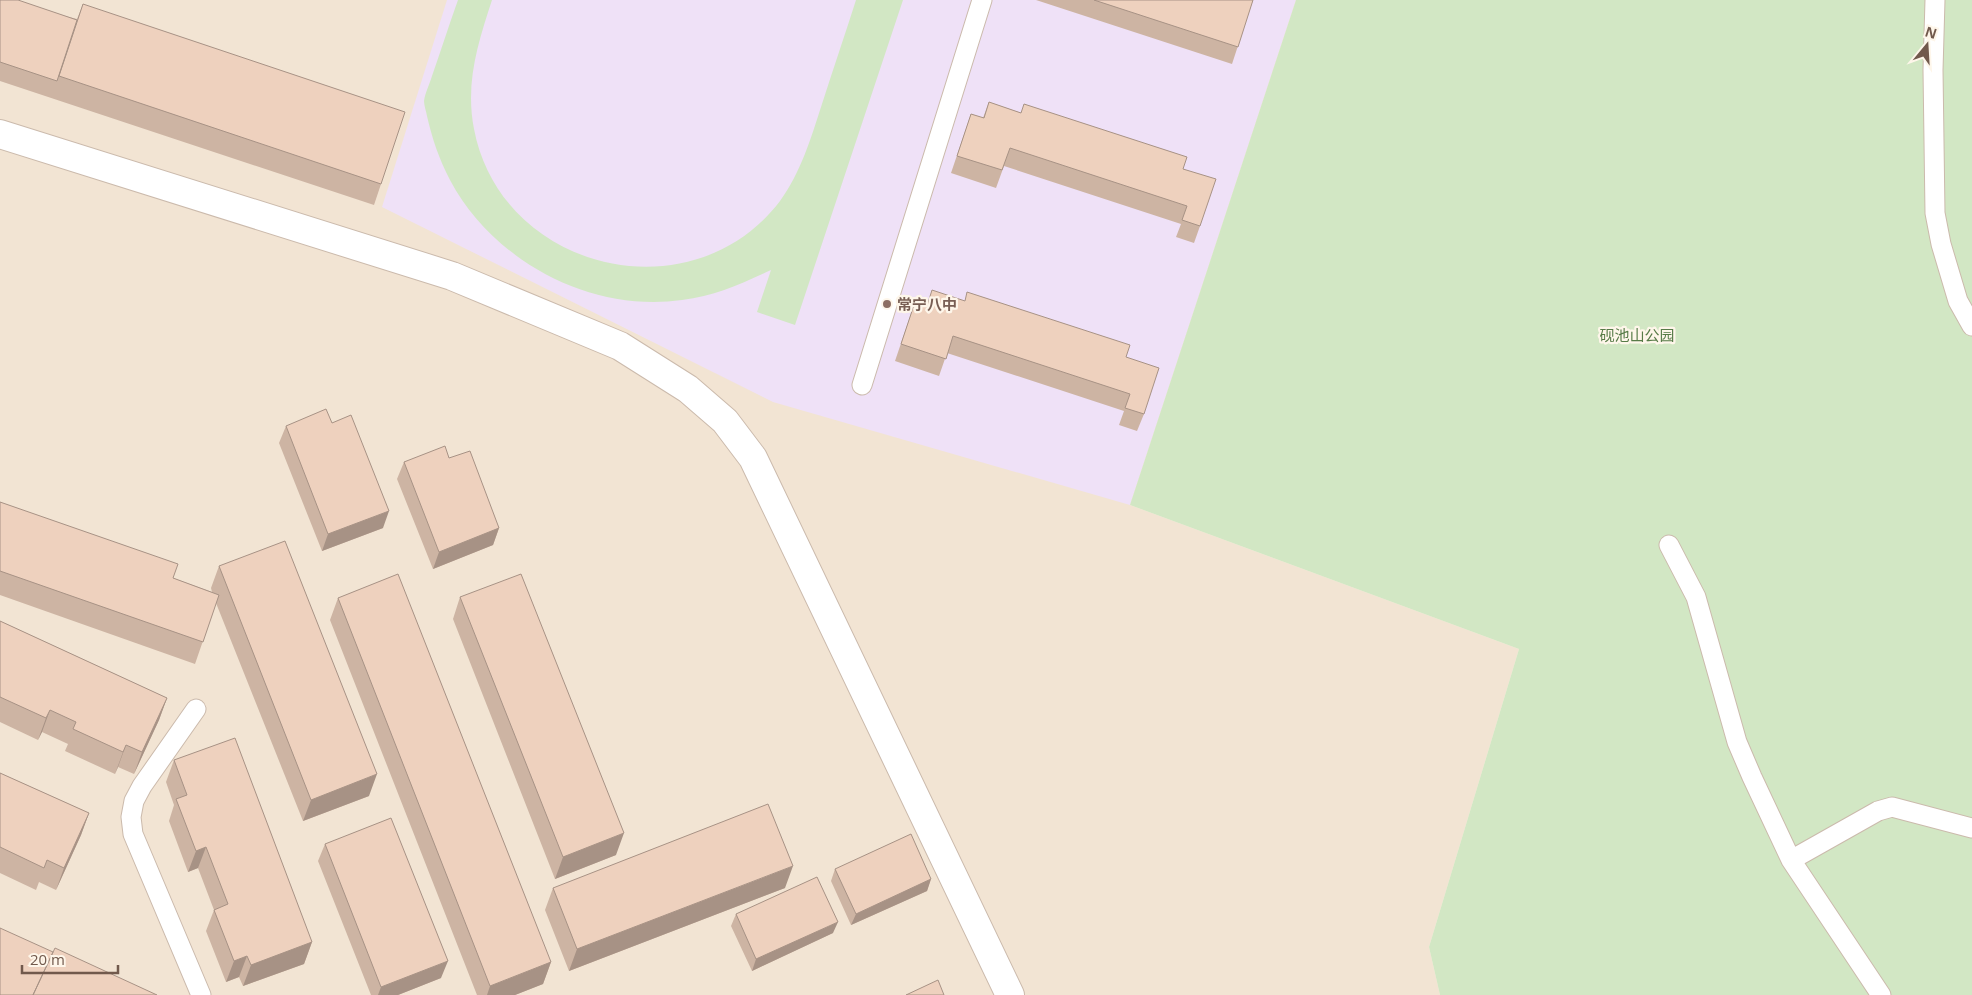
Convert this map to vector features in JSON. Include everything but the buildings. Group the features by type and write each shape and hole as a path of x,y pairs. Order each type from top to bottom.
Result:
{"street":[{"path":"0,134 452,276 620,346 688,389 725,421 753,458 1010,995"}],"lane":[{"path":"862,385 982,0"},
{"path":"1935,0 1933,70 1936,214 1941,244 1958,301 1972,326"},
{"path":"1669,545 1696,597 1737,742 1791,860 1882,995"},
{"path":"196,709 142,786 134,801 130,817 133,834 201,995"},
{"path":"1791,860 1878,811 1892,807 1972,828"}],"shaded area":[{"path":"0,0 1296,0 1130,505 1519,649 1429,947 1440,995 0,995"},
{"name":"常宁八中","path":"447,0 1296,0 1130,505 773,402 382,207"}],"green space":[{"path":"458,0 492,0 474,63 471,95 474,129 491,178 521,216 559,245 604,262 652,267 699,259 743,237 780,201 794,178 805,154 856,0 903,0 795,325 757,312 771,270 728,289 706,296 682,300 647,302 613,298 580,289 548,275 518,257 491,235 469,209 450,180 436,148 424,104 426,91"},
{"name":"砚池山公园","path":"1296,0 1972,0 1972,995 1440,995 1429,947 1519,649 1130,505"}],"place":[{"name":"常宁八中","path":"887,304"}]}
